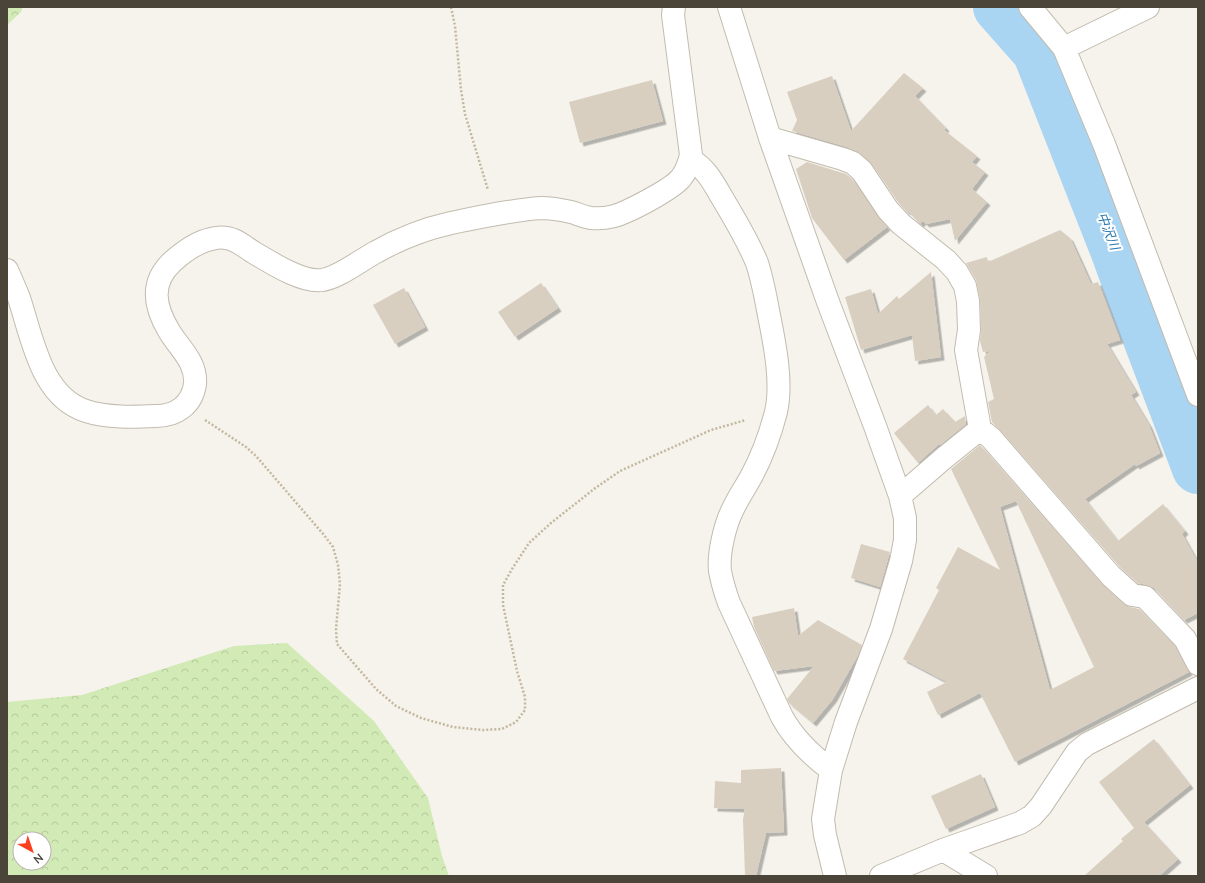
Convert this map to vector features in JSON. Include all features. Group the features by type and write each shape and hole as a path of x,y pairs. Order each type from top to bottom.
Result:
{"street":[{"path":"7,270 19,299 42,368 61,396 73,406 87,412 130,417 174,414 186,405 191,397 195,382 193,367 186,354 168,330 158,304 156,291 158,281 165,269 197,244 212,238 227,238 239,243 285,270 304,278 321,281 334,277 377,251 405,237 448,224 495,214 543,208 569,212 589,218 608,218 625,212 668,189 681,178 689,166 691,155 689,129 673,15 674,7"},
{"path":"730,7 770,138 828,302 900,496 905,518 905,540 902,561 881,629 846,722 831,770 823,819 825,835 835,876"},
{"path":"1030,7 1064,48 1104,144 1198,395"},
{"path":"1064,48 1148,7"},
{"path":"770,138 843,158 853,163 862,171 888,210 896,219 946,260 957,272 965,286 968,301 969,330 966,350 980,429 991,438 1111,576 1132,595 1145,597 1185,639 1198,664"},
{"path":"690,159 699,164 707,173 742,230 756,263 763,284 770,320 778,386 776,410 768,440 752,477 732,509 726,528 722,546 720,569 723,586 729,603 789,730 816,759 831,770"},
{"path":"900,496 980,429"},
{"path":"881,876 943,850 1020,823 1032,816 1041,806 1077,752 1087,744 1198,688"},
{"path":"943,850 986,876"}],"path":[{"path":"451,7 455,26 461,90 465,114 495,214"},
{"path":"186,405 246,447 256,456 333,547 338,565 340,584 336,629 337,644 376,689 396,706 421,718 453,728 483,730 502,729 516,722 525,710 525,697 517,671 503,605 503,585 530,543 551,523 594,489 620,471 711,430 748,419"}],"green space":[{"path":"7,7 23,7 21,12 7,25"},
{"path":"287,643 374,721 428,798 442,856 449,876 7,876 7,702 82,695 234,646"}],"building":[{"path":"904,73 923,88 915,96 946,128 944,130 977,156 972,162 985,172 972,189 987,202 955,241 950,219 926,224 923,221 920,224 898,202 872,164 861,154 847,147 792,131 797,120 787,92 832,76 851,131"},
{"path":"652,80 663,121 580,143 569,102"},
{"path":"807,162 846,174 852,179 878,217 887,227 844,260 812,218 796,169"},
{"path":"1060,230 1070,238 1091,284 1098,282 1120,340 1107,344 1136,392 1131,395 1149,425 1160,453 1136,466 1135,464 1085,499 1118,541 1163,504 1185,531 1182,534 1198,563 1198,613 1184,620 1154,588 1138,583 1120,567 992,422 988,402 994,399 984,357 990,351 983,352 980,341 980,299 976,280 966,263 987,257 988,262"},
{"path":"931,272 941,357 915,361 912,335 861,350 845,297 871,289 878,314 897,296 899,299"},
{"path":"541,283 558,308 515,337 498,312"},
{"path":"404,288 425,327 395,344 373,305"},
{"path":"928,405 936,415 943,409 955,422 965,416 966,424 940,445 939,444 918,463 894,433"},
{"path":"980,445 1102,584 1124,604 1139,609 1175,646 1189,672 1015,762 980,693 938,715 927,692 947,682 903,659 939,590 936,588 958,547 1000,570 951,469","holes":["1016,501 1094,667 1050,690 1000,507"]},
{"path":"861,544 890,552 880,587 851,578"},
{"path":"794,608 798,636 818,620 862,645 857,657 833,699 813,723 789,703 787,699 814,666 774,671 754,627 752,617"},
{"path":"1154,739 1190,785 1144,822 1178,859 1159,876 1084,876 1123,841 1121,839 1134,828 1099,782"},
{"path":"781,768 784,832 766,833 756,876 745,876 743,819 745,809 714,808 715,781 741,783 741,770"},
{"path":"981,774 995,807 946,829 931,796"}],"waterway":[{"name":"中沢川","path":"999,7 1038,51 1117,252 1198,468"}]}
